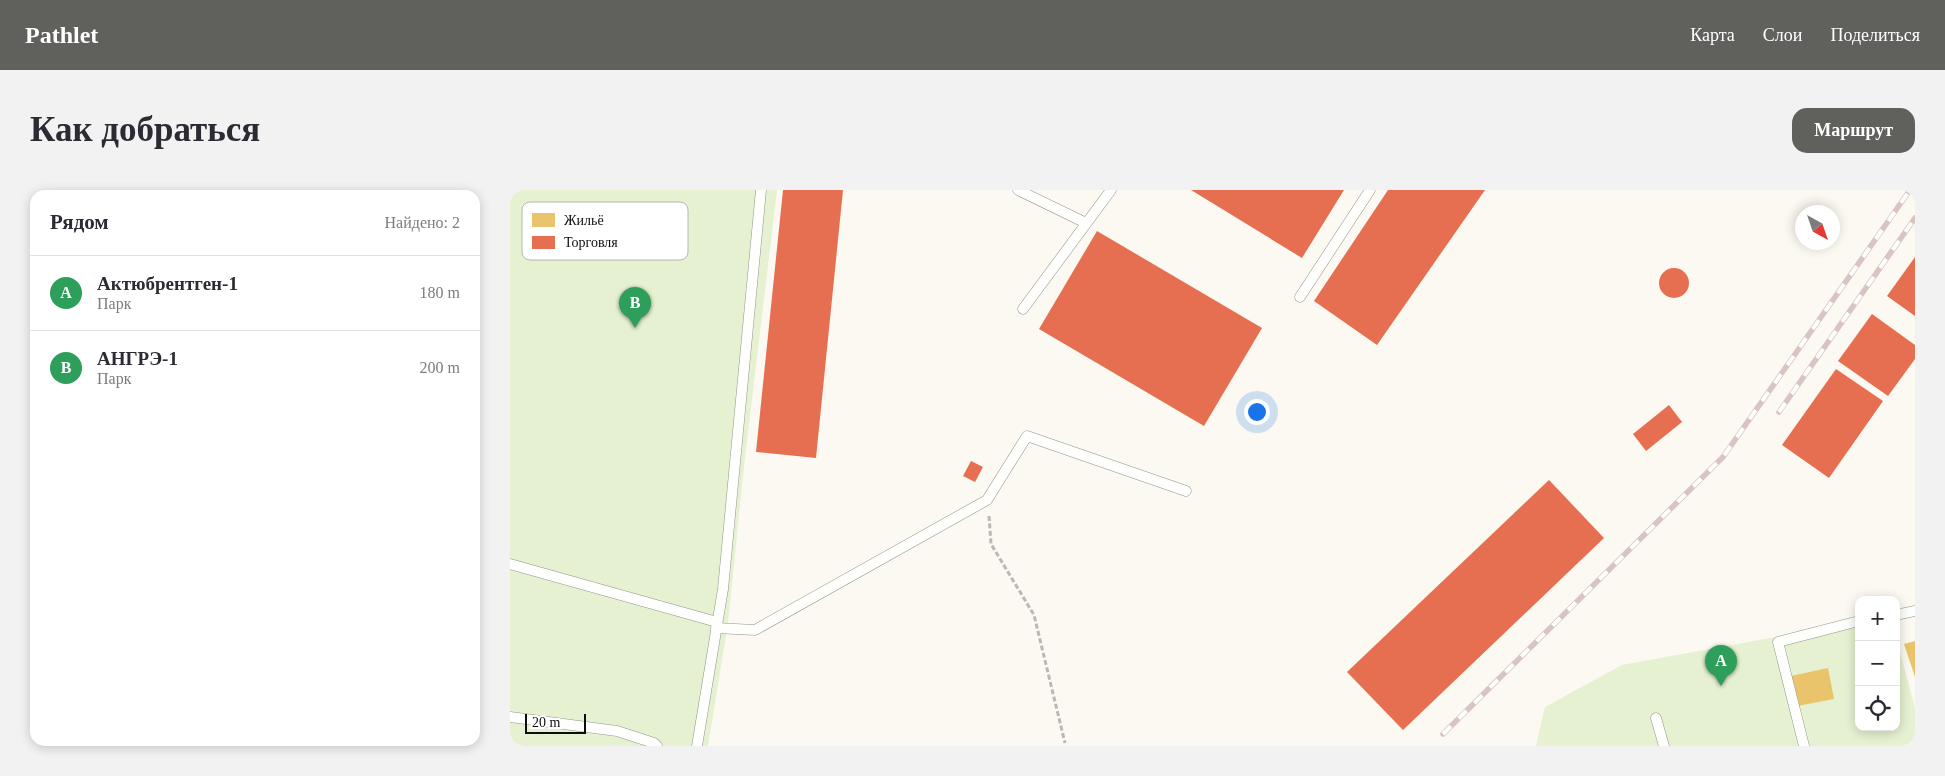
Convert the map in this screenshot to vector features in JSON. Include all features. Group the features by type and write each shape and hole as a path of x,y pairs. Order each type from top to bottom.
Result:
{"lane":[{"path":"697,746 724,580 760,190"},
{"path":"1018,190 1086,223"},
{"path":"1023,310 1111,190"},
{"path":"1300,297 1370,190"},
{"path":"510,564 717,625 755,630 987,500 1027,436 1186,490"},
{"path":"1900,614 1915,611"},
{"path":"1804,746 1778,642 1855,622"},
{"path":"510,717 617,731 654,743 657,746"},
{"path":"1656,718 1664,746"}],"path":[{"path":"987,500 991,544 1034,615 1065,743"}],"green space":[{"path":"510,190 777,190 744,466 728,623 708,746 510,746"},
{"path":"1855,623 1855,731 1900,731 1900,652 1915,708 1915,746 1536,746 1545,707 1622,665"}],"building: Жильё":[{"path":"1915,641 1915,677 1904,644"},
{"path":"1828,668 1834,699 1797,706 1791,676"}],"building: Торговля":[{"path":"783,190 843,190 816,458 756,452"},
{"path":"1191,190 1344,190 1302,258"},
{"path":"1388,190 1485,190 1377,345 1314,301"},
{"path":"1097,231 1262,328 1204,426 1039,329"},
{"path":"1915,257 1915,316 1887,296"},
{"path":"1674,268 1685,272 1689,283 1685,294 1674,298 1663,294 1659,283 1663,272"},
{"path":"1872,314 1915,345 1915,359 1888,396 1838,361"},
{"path":"1836,369 1883,401 1829,478 1782,445"},
{"path":"1669,405 1682,422 1646,451 1633,434"},
{"path":"971,461 983,467 975,482 963,476"},
{"path":"1549,480 1604,538 1403,730 1347,672"}],"railway":[{"path":"1443,734 1723,457 1910,190"},
{"path":"1779,412 1915,218"}],"place":[{"name":"АНГРЭ-1","path":"635,328"},
{"name":"Актюбрентген-1","path":"1721,686"}]}
